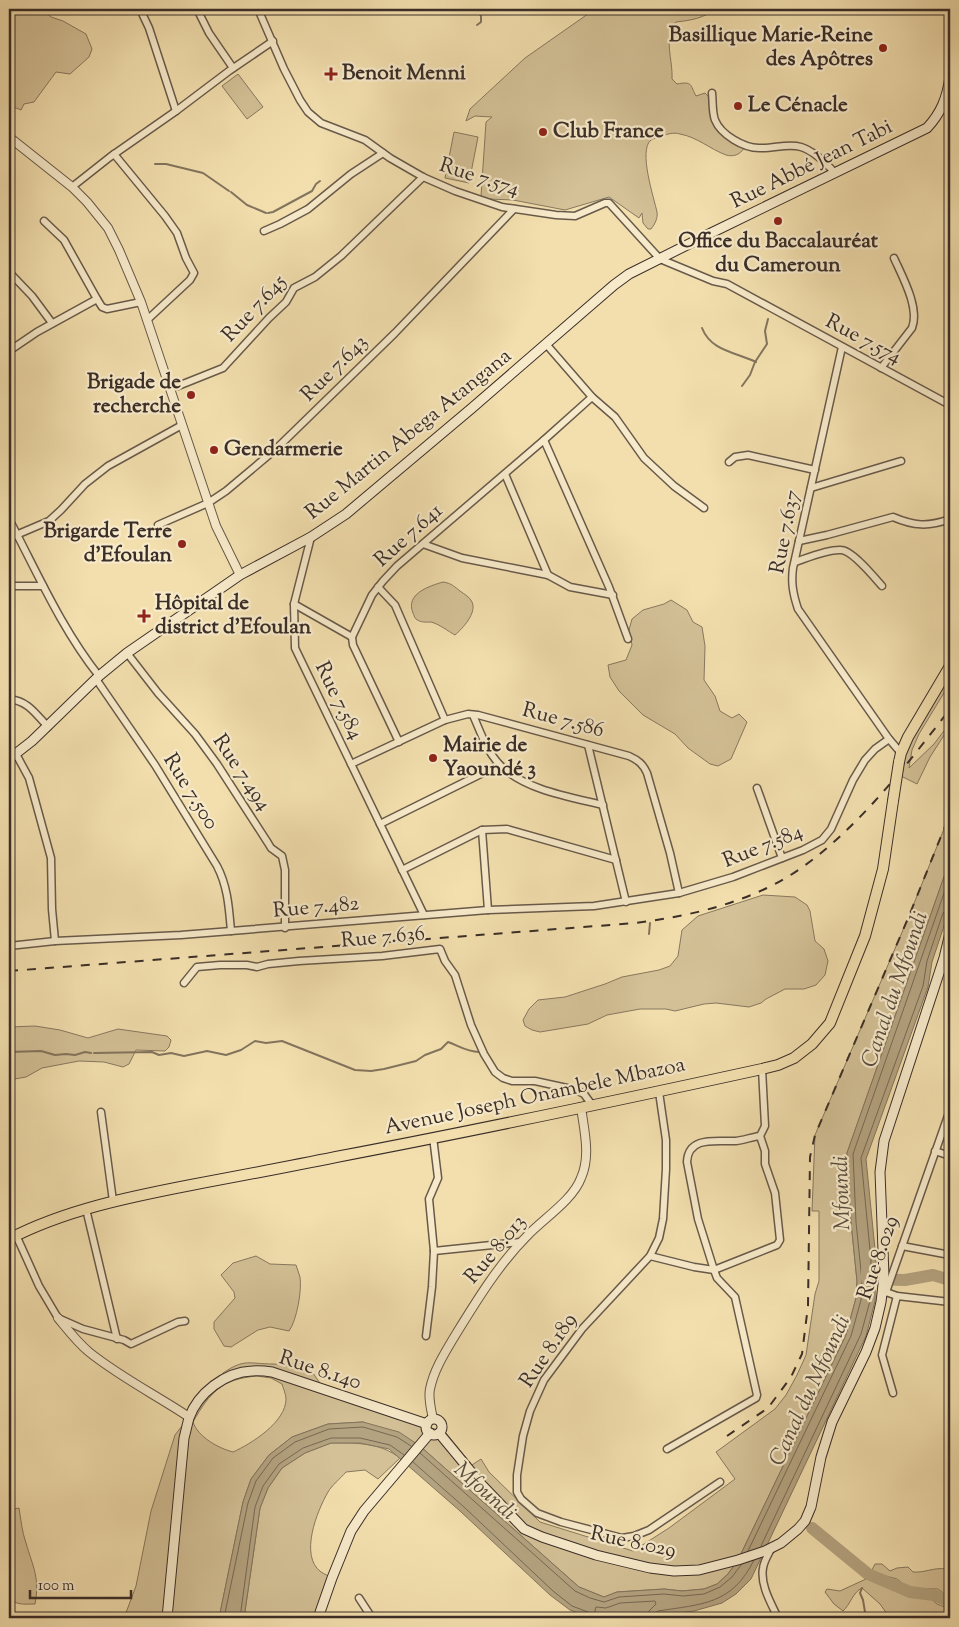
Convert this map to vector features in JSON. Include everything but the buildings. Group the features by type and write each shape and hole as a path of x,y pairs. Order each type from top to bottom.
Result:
{"main road":[{"name":"Rue Abbé Jean Tabi","path":"661,259 927,128 938,114 947,108 950,77"},
{"name":"Rue Martin Abega Atangana","path":"13,756 48,727 98,678 127,653 240,575 311,537 346,514 614,285 629,274 661,259"},
{"name":"Avenue Joseph Onambele Mbazoa","path":"13,1237 67,1215 113,1201 659,1092 778,1065 794,1058 812,1044 830,1023 865,936 883,869 900,757 908,737 950,666"},
{"path":"884,1294 884,1240 880,1172 884,1141 941,967 950,932"},
{"name":"Rue 8.029","path":"432,1427 524,1529 542,1537 596,1556 674,1572 698,1570 738,1560 768,1550 791,1536 805,1521 811,1507 827,1436 866,1352 884,1294"},
{"name":"Rue 8.140","path":"167,1618 184,1438 189,1417 198,1402 210,1388 233,1375 252,1371 272,1372 432,1427"},
{"path":"318,1618 351,1532 364,1512 420,1446 432,1427"}],"street":[{"path":"140,9 149,28 176,111"},
{"path":"197,9 209,33 233,68"},
{"name":"Rue 7.574","path":"258,9 290,80 308,112 321,123 365,140 423,177 502,207 575,216 609,203 661,259 713,281 727,284 950,405"},
{"path":"72,187 114,154 273,41"},
{"path":"712,93 715,120 726,133 749,146 759,148 792,145 804,148 822,160 835,173"},
{"path":"9,137 72,187 99,215 108,228 141,302 216,526 240,575"},
{"path":"264,231 308,209 343,180 383,153"},
{"path":"114,154 177,233 194,273 190,280 147,320"},
{"name":"Rue 7.645","path":"169,386 178,386 223,368 286,302 294,288 314,277 341,256 423,177"},
{"name":"Rue 7.643","path":"158,525 208,503 240,480 300,427 395,333 514,209"},
{"path":"44,221 64,240 102,307 107,309 141,302"},
{"path":"881,368 912,328 914,321 910,299 894,258"},
{"path":"9,272 32,296 52,323"},
{"path":"9,351 52,323 97,299"},
{"path":"546,344 592,397 615,418 644,458 674,486 704,508"},
{"name":"Rue 7.637","path":"842,347 799,541 791,581 792,594 798,609 900,757"},
{"name":"Rue 7.641","path":"352,637 372,595 397,566 592,397"},
{"path":"9,538 49,521 85,484 108,466 182,425"},
{"path":"544,440 612,596 628,639"},
{"path":"729,462 735,458 748,455 815,470"},
{"path":"811,488 901,461"},
{"path":"505,474 548,575"},
{"path":"799,541 893,517 908,523 925,525 950,519"},
{"name":"Rue 7.500","path":"9,518 67,631 155,765 223,877 231,931"},
{"name":"Rue 7.584","path":"311,537 294,604 295,648 424,915"},
{"path":"423,544 462,558 548,575 570,587 612,596"},
{"path":"795,562 843,550 851,554 882,586"},
{"path":"9,586 43,586"},
{"path":"378,587 395,605 445,720"},
{"path":"294,604 352,637 353,646 399,742"},
{"name":"Rue 7.494","path":"127,653 158,693 195,734 222,771 271,848 282,856 285,870 285,928"},
{"path":"9,699 20,700 27,704 48,727"},
{"name":"Rue 7.586","path":"350,764 445,720 468,714 629,756 644,766 655,799 679,893"},
{"path":"473,715 482,737 499,765 514,776 550,792 603,805"},
{"name":"Rue 7.584","path":"626,902 679,893 733,877 803,850 822,840 826,836 864,760 889,739"},
{"path":"588,745 626,902"},
{"path":"13,756 29,778 52,858 52,908 55,941"},
{"path":"380,824 499,765"},
{"path":"757,788 782,858"},
{"path":"402,870 482,830 507,828 616,860"},
{"path":"482,830 488,910"},
{"name":"Rue 7.482","path":"9,946 55,941 181,936 488,910 594,906 626,902"},
{"name":"Rue 7.636","path":"184,983 196,967 220,965 257,967 299,960 382,956 440,949 445,961 455,975 468,1018 484,1054 495,1072 503,1078 512,1081 535,1080 579,1091 590,1100 587,1106"},
{"path":"650,1256 714,1270 777,1245 780,1240 775,1193 765,1164 765,1151 760,1136 765,1126 762,1069"},
{"name":"Rue 8.189","path":"659,1092 666,1140 663,1219 659,1238 650,1256 582,1329 544,1380 530,1410 523,1436 517,1475 517,1492 521,1499 537,1513 561,1522 622,1538 649,1530 720,1482"},
{"name":"Rue 8.013","path":"432,1427 430,1390 441,1361 500,1267 521,1242 569,1196 581,1178 586,1155 587,1106"},
{"name":"Rue 8.029","path":"884,1294 950,1110"},
{"path":"101,1112 113,1201"},
{"path":"667,1449 757,1397 736,1297 718,1278 714,1270 698,1218 687,1155 692,1147 702,1143 717,1140 738,1141 760,1136"},
{"path":"426,1336 434,1251 429,1198 438,1178 433,1137"},
{"path":"935,1151 950,1156"},
{"path":"86,1209 117,1339"},
{"path":"13,1237 58,1318 72,1335 88,1351 112,1369 162,1398 189,1417"},
{"path":"434,1251 521,1242"},
{"path":"902,1246 950,1255"},
{"path":"884,1294 950,1302"},
{"path":"893,1393 882,1356 897,1296"},
{"path":"58,1318 83,1329 131,1344 178,1322 185,1321"},
{"path":"768,1550 762,1576 765,1590 778,1618"},
{"path":"359,1598 372,1618"}],"shaded area":[{"path":"9,9 42,9 51,17 63,21 86,34 92,49 89,57 70,74 56,72 34,102 24,104 21,110 9,105"},
{"path":"595,9 717,9 698,18 676,22 669,42 672,79 677,84 686,83 690,85 696,96 705,93 710,99 714,123 744,148 736,155 731,156 714,150 692,138 675,133 651,140 647,145 646,163 657,214 656,221 651,229 648,229 643,223 642,213 639,218 609,197 565,210 513,200 489,199 481,196 486,122 492,117 475,116 466,121 470,109 525,58"},
{"path":"238,74 263,107 247,119 222,86"},
{"path":"454,132 478,137 469,183 445,178"},
{"path":"443,582 453,585 467,596 473,606 473,611 468,620 455,635 434,623 422,622 416,619 411,606 415,596 420,592"},
{"path":"671,600 687,610 693,622 702,627 705,646 704,680 715,696 720,711 732,718 739,714 747,722 731,759 718,766 710,764 688,748 675,734 643,715 619,691 610,677 608,665 626,660 632,645 629,630 632,619 643,610"},
{"path":"950,666 950,683 919,734 912,750 909,768 934,744 950,723 950,726 930,757 917,784 897,774 899,762"},
{"path":"950,814 950,865 945,874 847,1153 857,1281 856,1298 846,1335 738,1560 728,1574 717,1584 704,1589 682,1591 664,1589 617,1592 604,1597 579,1587 420,1446 363,1422 328,1424 292,1437 269,1455 251,1479 243,1502 219,1618 124,1618 136,1586 151,1511 175,1435 223,1373 237,1365 252,1363 306,1363 324,1389 446,1433 472,1465 481,1459 489,1472 540,1522 633,1551 669,1528 735,1479 716,1452 775,1409 786,1395 806,1355 815,1294 819,1281 819,1211 812,1211 815,1135 909,916","holes":["257,1376 271,1378 282,1384 286,1399 280,1416 258,1438 233,1452 209,1441 199,1432 193,1422 211,1395 218,1389 235,1380"]},
{"path":"763,895 795,897 807,905 810,911 815,941 824,949 828,961 825,975 816,985 804,989 785,989 761,1003 749,1007 716,1003 675,1011 640,1009 607,1015 588,1024 540,1032 525,1026 523,1020 529,1009 538,1000 565,997 622,977 670,966 678,956 682,930 698,916"},
{"path":"35,1026 60,1030 88,1038 118,1029 167,1036 171,1040 169,1047 165,1051 136,1050 129,1064 123,1067 104,1062 79,1061 42,1068 26,1077 9,1080 9,1027"},
{"path":"256,1256 270,1264 296,1265 300,1277 300,1289 292,1326 289,1331 270,1327 258,1330 231,1347 224,1346 214,1329 214,1322 235,1298 234,1292 221,1275 233,1263"},
{"path":"331,1443 367,1444 384,1449 400,1458 378,1479 365,1470 346,1472 328,1492 315,1521 311,1545 311,1555 315,1565 321,1572 332,1578 318,1618 244,1618 260,1508 268,1488 282,1468 305,1453"},
{"path":"19,1508 36,1580 35,1604 17,1603 9,1596 9,1510"},
{"path":"950,1559 950,1598 938,1589 908,1588 897,1579 875,1573 872,1570 875,1564 882,1564 890,1571 908,1567 913,1572 946,1569"},
{"path":"866,1579 891,1584 905,1595 931,1599 937,1604 950,1609 950,1618 890,1618 880,1604 862,1588 856,1592 843,1611 834,1604 825,1592 827,1589 840,1591"}],"water":[{"path":"950,865 950,908 932,962 928,987 866,1159 876,1259 875,1301 866,1336 751,1579 736,1594 722,1603 694,1611 642,1618 591,1618 570,1610 550,1595 460,1511 389,1449 360,1443 331,1443 305,1453 282,1468 268,1488 260,1508 244,1618 219,1618 243,1502 251,1479 269,1455 292,1437 328,1424 363,1422 399,1432 420,1446 579,1587 604,1597 617,1592 704,1589 717,1584 728,1574 738,1560 846,1335 856,1298 857,1281 847,1153 945,874"}],"waterway":[{"path":"476,9 481,16 481,22 477,25"},
{"path":"155,164 166,164 203,173 229,191"},
{"path":"268,213 312,191 320,181"},
{"path":"231,192 247,205 266,213"},
{"path":"742,386 767,344 765,331 768,319"},
{"path":"702,328 711,342 724,350 756,362"},
{"path":"649,934 650,923"},
{"path":"94,1053 152,1052 159,1055 171,1053 184,1056 207,1051 226,1055 241,1050 255,1041 266,1043 282,1041 355,1070 371,1071 416,1061 425,1055 441,1049 448,1042 467,1050 479,1052"},
{"path":"9,1052 41,1051 55,1055 91,1053"},
{"name":"Mfoundi","path":"867,1270 867,1279 905,1280 933,1275 950,1280"},
{"name":"Mfoundi","path":"812,1528 868,1574 910,1592 934,1595 950,1602"},
{"path":"862,1588 860,1593 866,1618"},
{"path":"876,1618 887,1613"}],"railway":[{"path":"9,971 636,923 686,915 719,906 767,888 794,873 844,833 890,784 950,709"},
{"path":"727,1436 768,1408 791,1377 802,1354 808,1306 810,1157 815,1135 909,916 950,814"}],"place":[{"name":"Basillique Marie-Reine des Apôtres","path":"883,48"},
{"name":"Benoit Menni","path":"331,74"},
{"name":"Le Cénacle","path":"738,106"},
{"name":"Club France","path":"543,132"},
{"name":"Office du Baccalauréat du Cameroun","path":"778,221"},
{"name":"Brigade de recherche","path":"191,395"},
{"name":"Gendarmerie","path":"214,450"},
{"name":"Brigarde Terre d'Efoulan","path":"182,544"},
{"name":"Hôpital de district d'Efoulan","path":"144,616"},
{"name":"Mairie de Yaoundé 3","path":"433,758"}],"water label":[{"name":"Canal du Mfoundi","path":"896,990"},
{"name":"Canal du Mfoundi","path":"811,1391"}]}
